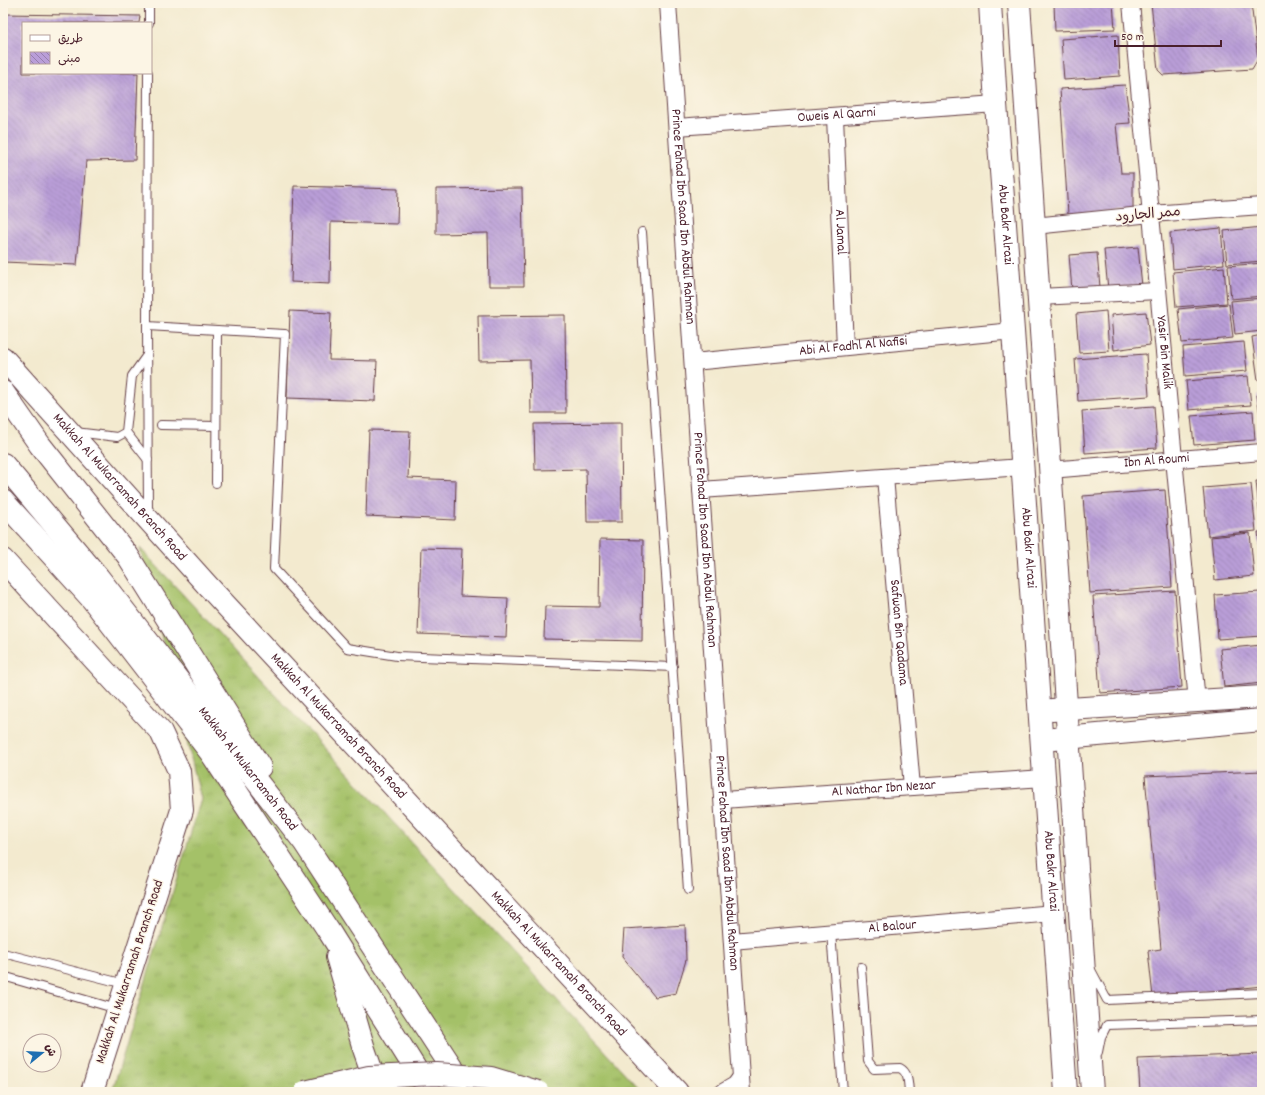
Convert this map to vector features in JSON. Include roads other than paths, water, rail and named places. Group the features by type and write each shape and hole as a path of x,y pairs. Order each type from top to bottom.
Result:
{"main road":[{"name":"Abu Bakr Alrazi","path":"990,3 1066,1092"},
{"name":"Abu Bakr Alrazi","path":"1018,3 1092,1087"},
{"name":"Makkah Al Mukarramah Branch Road","path":"3,358 207,584 676,1090"},
{"path":"3,392 40,445 128,556 373,948"},
{"name":"Makkah Al Mukarramah Road","path":"3,464 98,577 304,842 468,1092"},
{"name":"Makkah Al Mukarramah Road","path":"3,501 92,599 211,753 330,932 430,1092"},
{"path":"3,519 92,599"},
{"name":"Makkah Al Mukarramah Branch Road","path":"3,560 161,732 179,771 182,810 92,1092"},
{"path":"1040,711 1262,697"},
{"path":"1042,740 1253,721"},
{"path":"330,932 364,1049 379,1092"},
{"path":"305,1092 369,1077 437,1074 491,1078 538,1092"}],"street":[{"name":"Prince Fahad Ibn Saad Ibn Abdul Rahman","path":"668,3 742,1085 735,1085 723,1092"},
{"name":"Yasir Bin Malik","path":"1131,3 1197,702"},
{"name":"Oweis Al Qarni","path":"677,127 996,104"},
{"name":"Al Jamal","path":"835,116 845,347"},
{"name":"ممر الجارود","path":"1034,226 1151,214 1262,206"},
{"path":"1039,297 1158,291"},
{"name":"Abi Al Fadhl Al Nafisi","path":"693,362 1013,332"},
{"name":"Ibn Al Roumi","path":"1050,470 1262,452"},
{"path":"701,490 1022,467"},
{"name":"Safwan Bin Qadama","path":"885,477 912,787"},
{"name":"Al Nathar Ibn Nezar","path":"722,800 1044,778"},
{"name":"Al Balour","path":"732,941 1054,913"}],"lane":[{"path":"149,3 149,22"},
{"path":"148,74 147,355 149,519"},
{"path":"642,232 688,890"},
{"path":"147,326 285,334 274,569 348,648 397,656 673,667"},
{"path":"216,330 216,483"},
{"path":"147,355 132,376 126,432 148,460"},
{"path":"161,425 216,426"},
{"path":"69,431 117,437 126,432"},
{"path":"831,932 843,1092"},
{"path":"1083,948 1094,977 1107,1000 1262,992"},
{"path":"3,953 126,984"},
{"path":"861,967 868,1061 874,1069 900,1068 903,1070 907,1076 908,1092"},
{"path":"3,976 118,1010"},
{"path":"1092,1087 1101,1037 1108,1025 1262,1020"}]}
